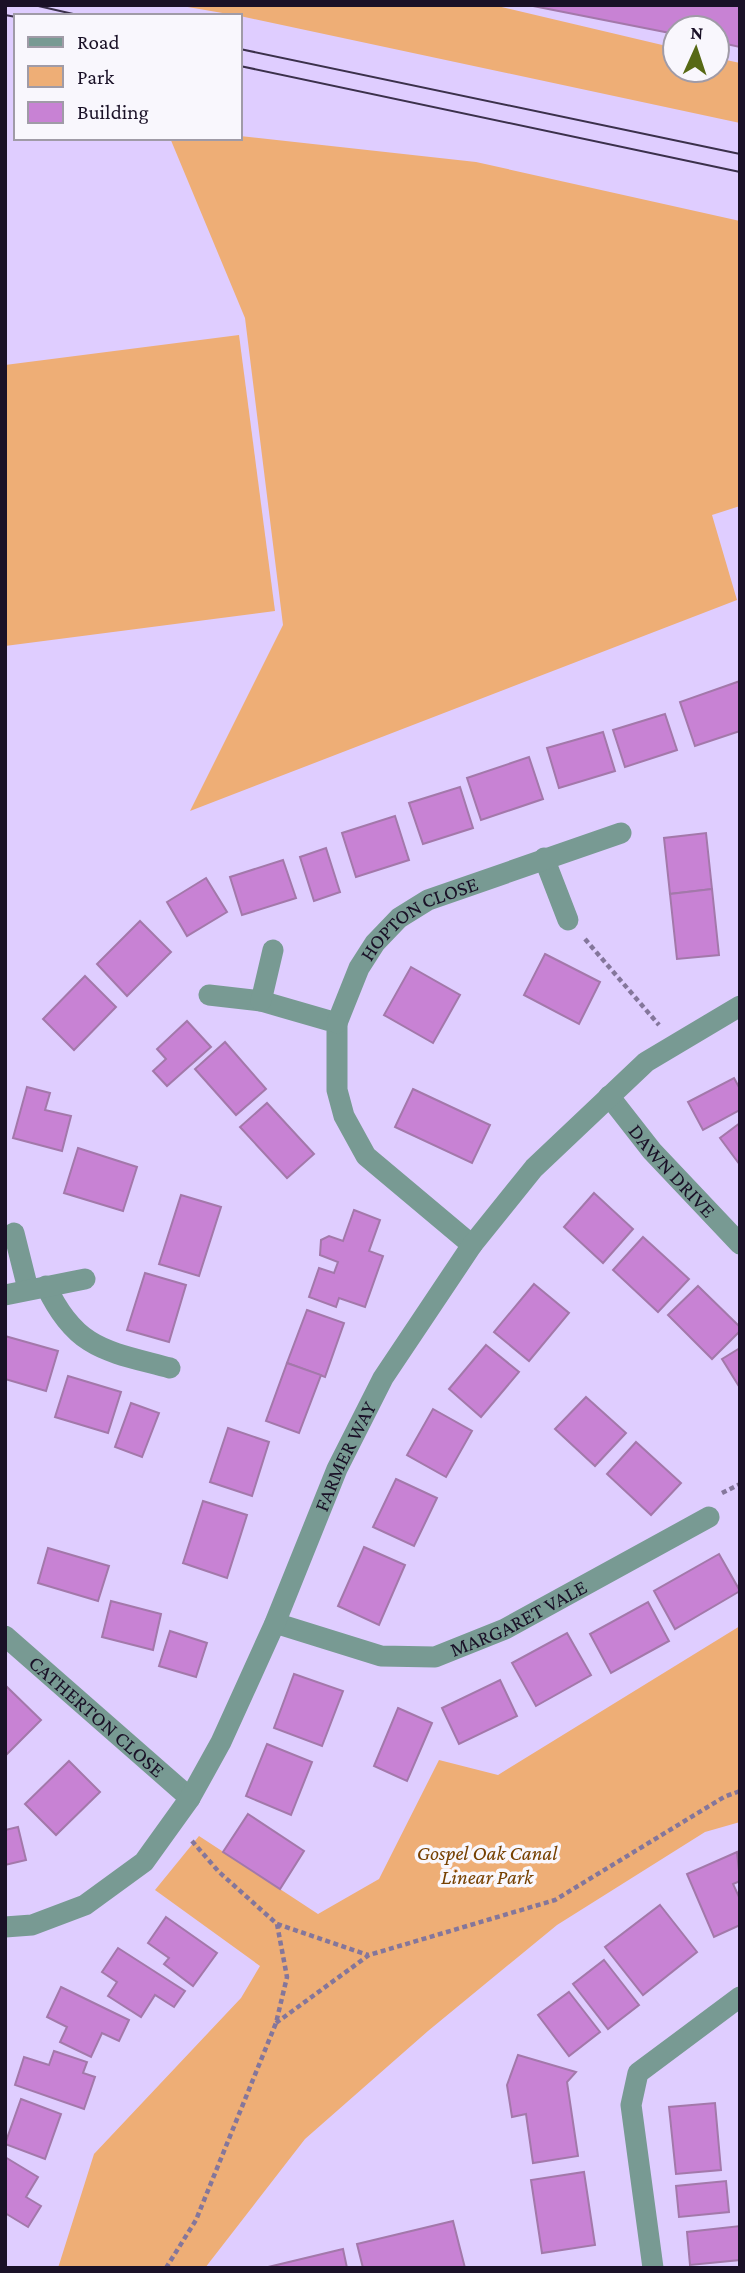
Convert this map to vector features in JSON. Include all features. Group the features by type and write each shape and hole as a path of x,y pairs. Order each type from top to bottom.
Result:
{"street":[{"name":"HOPTON CLOSE","path":"472,1245 366,1156 344,1116 337,1090 337,1023 359,968 375,943 398,918 428,900 621,833"},
{"path":"544,858 568,920"},
{"path":"261,1001 273,950"},
{"path":"209,995 261,1001 337,1023"},
{"name":"FARMER WAY","path":"5,1927 32,1925 85,1905 144,1862 190,1798 221,1742 275,1623 337,1469 383,1378 472,1245 534,1168 646,1062 740,1006"},
{"name":"DAWN DRIVE","path":"609,1096 652,1151 740,1244"},
{"path":"14,1233 37,1288 71,1329 102,1350 170,1368"},
{"path":"5,1295 85,1279"},
{"name":"MARGARET VALE","path":"275,1623 381,1656 435,1657 505,1629 709,1517"},
{"name":"CATHERTON CLOSE","path":"5,1636 190,1798"},
{"path":"653,2268 631,2105 638,2074 740,1997"}],"path":[{"path":"568,920 676,1044"},
{"path":"276,2023 369,1955 555,1900 724,1797 740,1791"},
{"path":"173,1820 219,1872 277,1924 369,1955"},
{"path":"166,2268 196,2220 276,2023 287,1977 277,1924"}],"green space":[{"path":"176,5 493,5 661,45 661,84 731,84 731,61 740,63 740,123 242,16 242,14"},
{"path":"242,136 476,162 740,221 740,506 712,515 737,600 190,811 283,625 245,318 171,140 242,140"},
{"path":"239,335 275,611 5,646 5,365"},
{"name":"Gospel Oak Canal Linear Park","path":"740,1626 740,1822 705,1832 557,1925 428,2031 305,2139 205,2268 58,2268 94,2154 241,1998 260,1966 155,1890 199,1836 318,1914 379,1879 439,1760 498,1775"}],"building":[{"path":"528,5 740,5 740,47 731,45 731,14 661,14 661,31"},
{"path":"740,681 740,731 695,746 680,702"},
{"path":"665,714 677,750 625,767 613,730"},
{"path":"603,732 615,771 559,788 547,748"},
{"path":"529,757 543,799 481,820 467,778"},
{"path":"460,787 473,828 423,844 409,803"},
{"path":"395,816 409,860 356,877 342,833"},
{"path":"706,833 712,889 670,894 664,838"},
{"path":"326,848 340,892 314,901 300,857"},
{"path":"283,860 296,898 242,915 230,877"},
{"path":"206,878 227,912 187,936 167,902"},
{"path":"712,889 719,955 677,959 670,894"},
{"path":"140,921 171,952 127,996 97,964"},
{"path":"545,954 600,982 579,1024 524,995"},
{"path":"411,967 460,995 433,1043 384,1015"},
{"path":"85,976 116,1007 74,1050 43,1019"},
{"path":"187,1021 211,1047 167,1086 153,1071 166,1059 157,1049"},
{"path":"225,1042 266,1089 236,1115 195,1069"},
{"path":"734,1078 740,1089 740,1110 703,1130 688,1102"},
{"path":"27,1087 50,1093 45,1110 71,1116 62,1151 13,1138"},
{"path":"413,1089 490,1125 472,1163 395,1127"},
{"path":"267,1103 314,1154 287,1178 240,1127"},
{"path":"740,1123 740,1165 720,1138"},
{"path":"78,1148 137,1167 123,1211 64,1193"},
{"path":"594,1193 633,1229 603,1263 564,1227"},
{"path":"181,1195 221,1207 199,1276 159,1264"},
{"path":"354,1210 380,1220 369,1251 383,1256 365,1307 339,1298 336,1307 309,1297 319,1268 334,1273 338,1262 320,1255 321,1240 329,1236 343,1241"},
{"path":"643,1237 689,1279 658,1312 613,1270"},
{"path":"145,1273 186,1285 169,1342 127,1330"},
{"path":"534,1284 569,1313 529,1361 494,1332"},
{"path":"698,1286 740,1327 740,1331 712,1359 668,1315"},
{"path":"307,1310 344,1323 325,1377 287,1363"},
{"path":"5,1336 58,1351 46,1391 5,1379"},
{"path":"486,1345 519,1372 481,1417 449,1389"},
{"path":"740,1348 740,1388 722,1359"},
{"path":"287,1363 321,1375 299,1433 266,1421"},
{"path":"68,1376 121,1392 108,1433 55,1417"},
{"path":"586,1397 626,1433 595,1466 555,1429"},
{"path":"131,1403 159,1413 142,1457 115,1447"},
{"path":"433,1409 472,1431 446,1477 407,1455"},
{"path":"228,1428 269,1442 252,1496 210,1482"},
{"path":"636,1442 681,1483 651,1515 607,1474"},
{"path":"396,1479 437,1498 414,1546 373,1527"},
{"path":"203,1501 247,1515 227,1578 183,1563"},
{"path":"364,1547 405,1565 379,1625 338,1606"},
{"path":"48,1548 109,1566 98,1601 38,1583"},
{"path":"719,1554 740,1591 675,1629 654,1591"},
{"path":"111,1601 161,1614 153,1650 102,1637"},
{"path":"648,1602 669,1641 611,1673 590,1634"},
{"path":"170,1631 207,1643 196,1677 159,1666"},
{"path":"567,1633 591,1675 536,1706 512,1663"},
{"path":"294,1674 343,1691 322,1746 274,1728"},
{"path":"500,1680 517,1716 459,1744 442,1708"},
{"path":"5,1685 41,1720 6,1755 5,1754"},
{"path":"398,1708 432,1723 407,1781 374,1766"},
{"path":"267,1744 312,1762 291,1815 246,1796"},
{"path":"69,1761 100,1792 56,1835 25,1804"},
{"path":"248,1814 304,1851 280,1889 223,1852"},
{"path":"18,1827 26,1860 5,1865 5,1830"},
{"path":"737,1852 740,1881 733,1884 740,1899 740,1925 714,1937 687,1874"},
{"path":"660,1905 697,1952 643,1995 605,1947"},
{"path":"166,1917 217,1953 193,1986 164,1964 169,1958 148,1943"},
{"path":"118,1948 185,1991 174,2007 155,1995 141,2017 108,1996 117,1982 102,1972"},
{"path":"604,1960 639,2005 608,2029 573,1984"},
{"path":"61,1987 129,2020 119,2041 102,2033 91,2057 60,2042 67,2027 47,2017"},
{"path":"569,1992 600,2032 569,2056 538,2015"},
{"path":"54,2051 87,2062 83,2073 95,2077 84,2109 15,2085 24,2057 49,2065"},
{"path":"518,2055 576,2072 567,2082 578,2156 533,2163 526,2114 512,2117 507,2085"},
{"path":"21,2099 61,2114 45,2159 5,2144"},
{"path":"715,2103 721,2170 676,2174 669,2107"},
{"path":"5,2157 38,2177 26,2197 41,2206 28,2227 5,2213"},
{"path":"584,2172 595,2245 542,2253 531,2180"},
{"path":"726,2181 729,2212 679,2217 676,2186"},
{"path":"453,2221 465,2268 363,2268 357,2244"},
{"path":"740,2226 740,2260 690,2265 687,2232"},
{"path":"343,2249 347,2268 264,2268"}],"tram line":[{"path":"34,5 73,14"},
{"path":"5,15 14,17"},
{"path":"242,49 740,154"},
{"path":"242,66 740,172"}]}
